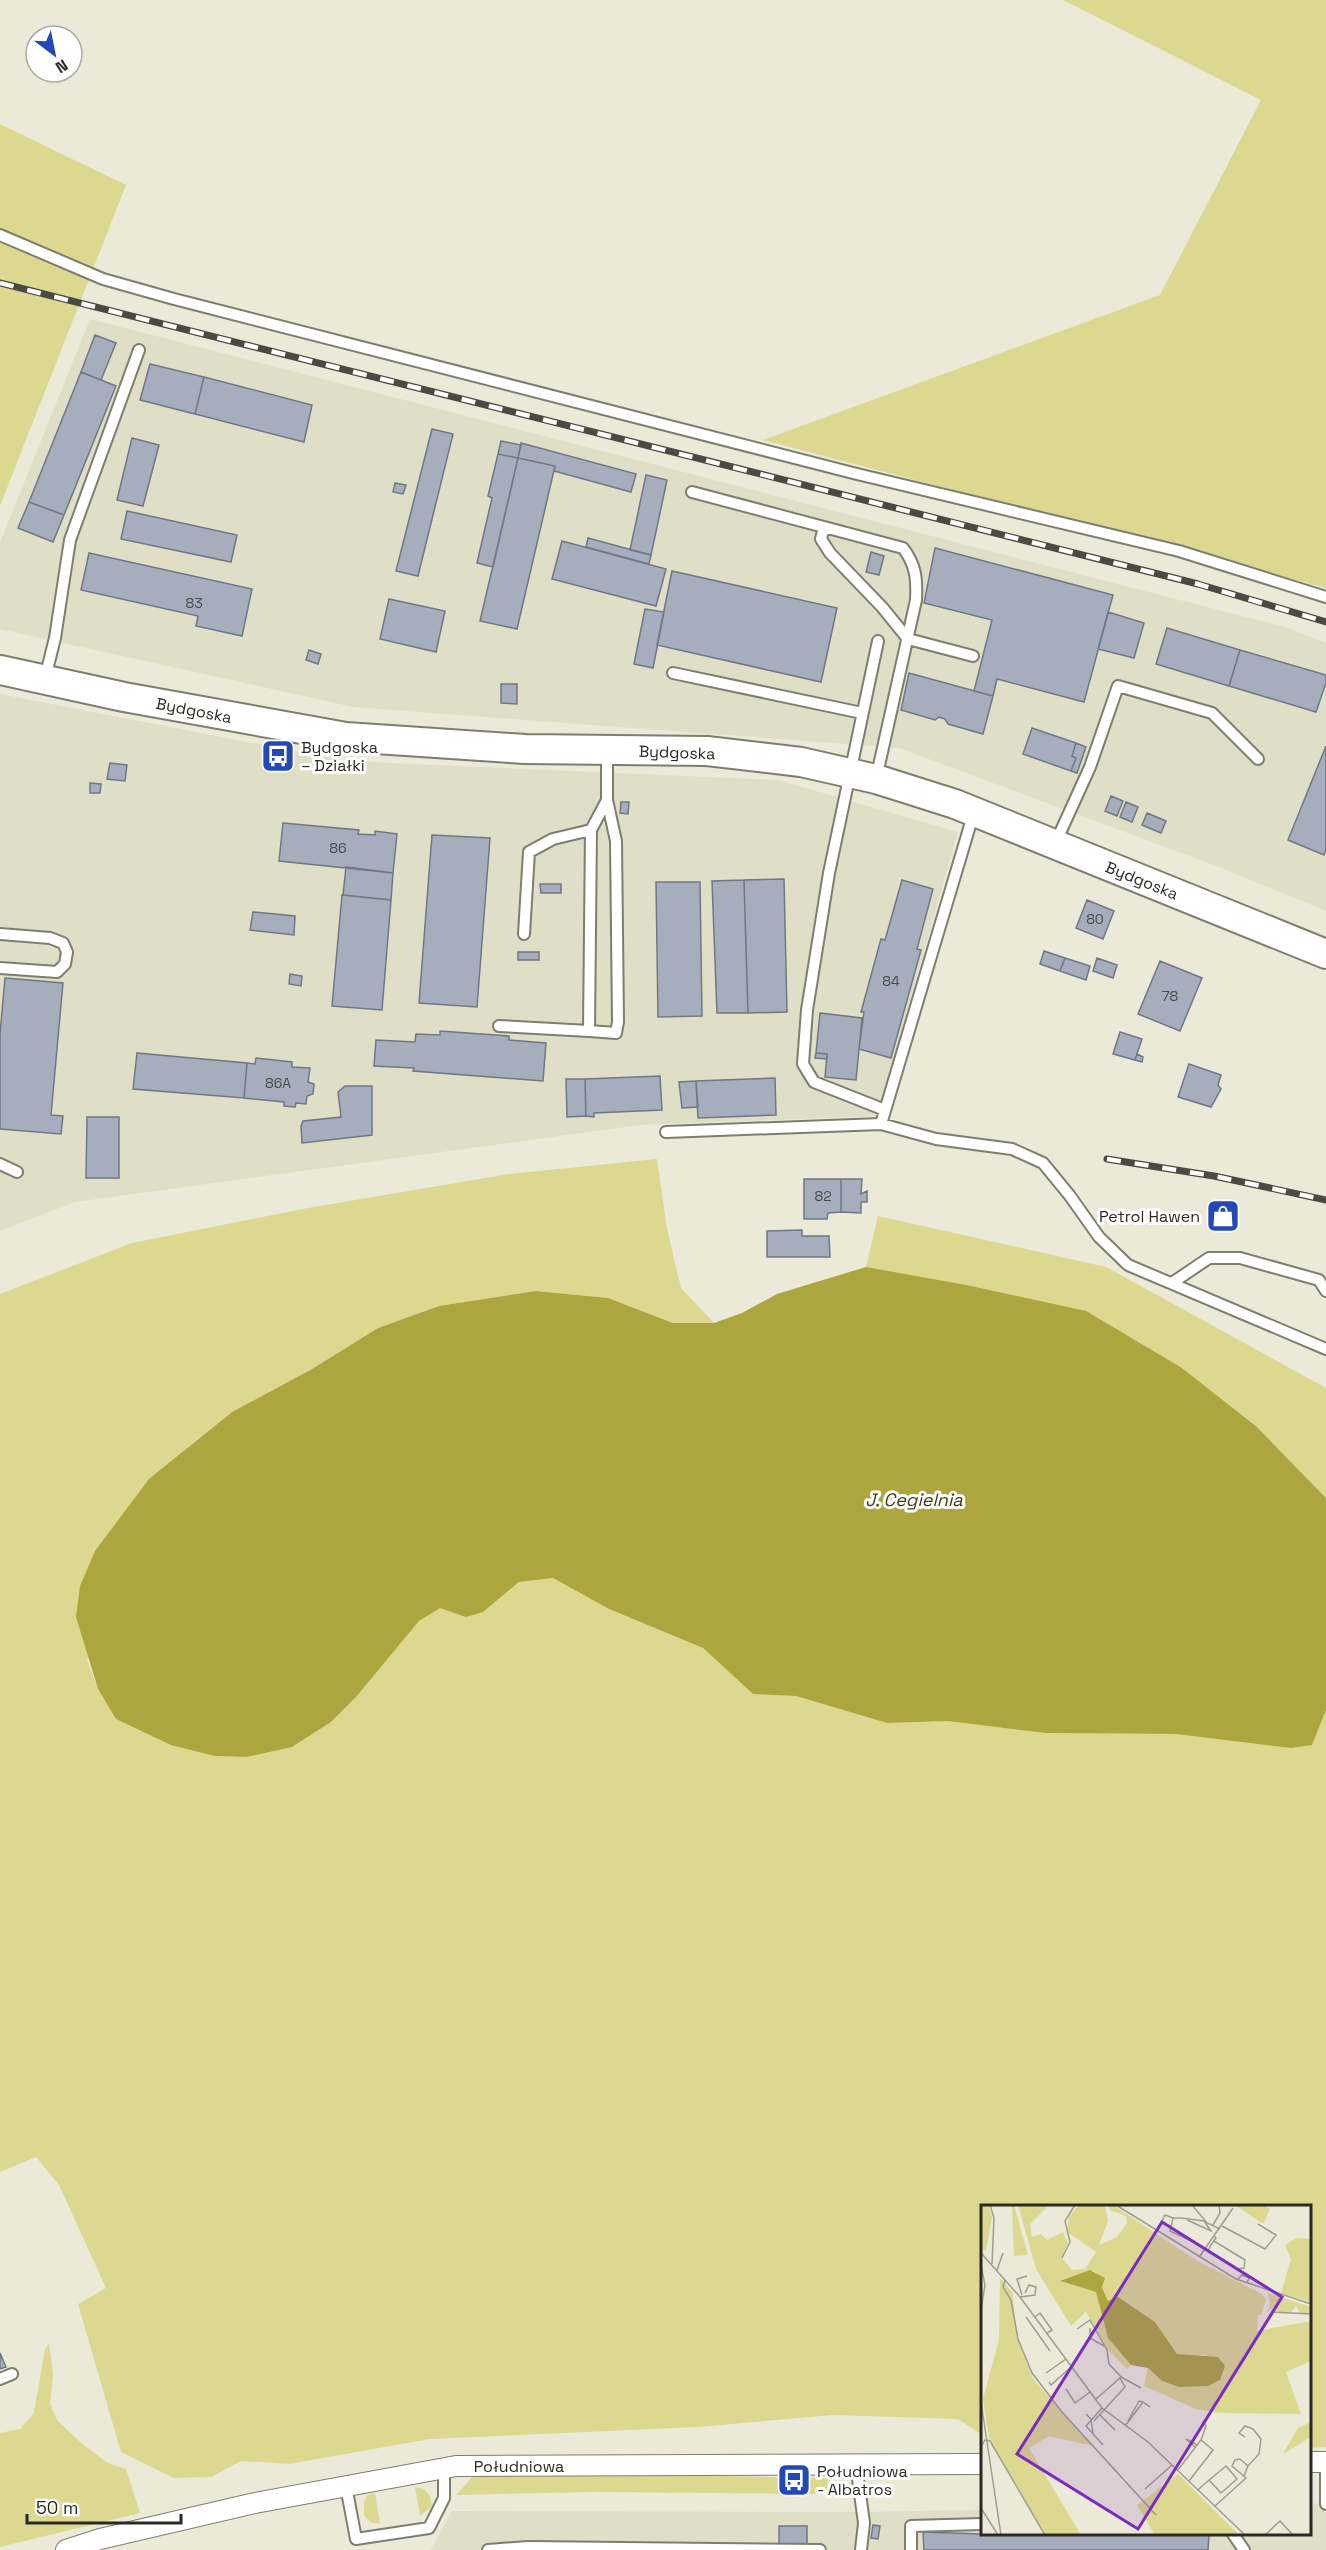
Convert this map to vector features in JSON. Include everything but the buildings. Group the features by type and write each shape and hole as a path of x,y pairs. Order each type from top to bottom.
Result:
{"street":[{"name":"Bydgoska","path":"0,670 124,697 346,737 525,749 707,751 801,762 862,776 974,812 1326,954"},
{"path":"1311,2463 1326,2462"},
{"name":"Południowa","path":"66,2550 100,2539 255,2503 444,2468 468,2466 981,2464"}],"lane":[{"path":"0,235 103,279 174,299 857,474 1179,552 1326,597"},
{"path":"45,679 55,638 70,540 139,350"},
{"path":"692,492 903,548 912,560 917,579 916,600 908,639 862,776 814,964 807,1010 803,1064 814,1082 885,1110"},
{"path":"824,527 822,539 830,553 882,607 908,639 973,656"},
{"path":"862,776 862,713 878,640"},
{"path":"673,673 862,713"},
{"path":"1055,845 1090,767 1118,686 1212,713 1258,759"},
{"path":"499,1026 616,1033 618,1023 616,841 608,800 607,750"},
{"path":"589,1031 591,830 608,800"},
{"path":"881,1124 974,812"},
{"path":"524,934 529,852 553,839 591,830"},
{"path":"0,934 50,938 63,943 67,952 65,964 57,972 0,968"},
{"path":"666,1132 881,1124 936,1139 1012,1149 1043,1163 1099,1237 1128,1264 1326,1349"},
{"path":"0,1164 17,1172"},
{"path":"1172,1283 1209,1257 1240,1258 1320,1280 1326,1291"},
{"path":"0,2379 12,2374"},
{"path":"1326,2462 1326,2504"},
{"path":"856,2464 864,2523 861,2550"},
{"path":"346,2486 356,2539 429,2528 444,2498 444,2468"},
{"path":"911,2549 911,2526 981,2524"},
{"path":"1234,2535 1244,2550"},
{"path":"488,2550 528,2547 820,2550"}],"shaded area":[{"path":"1063,0 1326,0 1326,588 763,440 1160,295 1261,100"},
{"path":"0,124 126,185 0,506"},
{"path":"90,319 1285,627 1326,643 1326,911 1219,867 899,748 353,707 0,629 0,543"},
{"path":"0,694 345,761 778,780 958,832 877,1116 640,1125 75,1202 0,1231"},
{"path":"657,1159 667,1229 681,1288 714,1323 673,1323 608,1298 536,1291 439,1306 378,1328 312,1369 232,1412 188,1447 87,1660 98,1689 117,1719 215,1756 247,1757 292,1747 331,1722 356,1697 419,1621 439,1608 483,1612 519,1582 553,1578 609,1609 703,1648 753,1694 796,1696 887,1723 948,1721 1045,1733 1176,1734 1291,1748 1312,1745 1326,1710 1326,2447 1311,2448 1311,2205 981,2205 981,2434 958,2419 833,2415 698,2427 430,2439 289,2464 241,2461 211,2477 174,2478 121,2452 78,2304 106,2288 59,2185 36,2157 0,2172 0,1294 132,1243 308,1208 509,1174"},
{"path":"878,1216 1106,1267 1326,1388 1326,1498 1257,1427 1182,1368 866,1267"},
{"path":"49,2344 53,2374 50,2404 57,2420 81,2443 108,2463 126,2469 140,2513 0,2547 0,2433 20,2429 34,2413 45,2349"},
{"path":"602,2474 828,2478 827,2494 594,2492 456,2495 474,2475"},
{"path":"415,2487 424,2489 430,2496 432,2506 420,2516"},
{"path":"375,2493 380,2524 370,2522 364,2515 367,2495"},
{"path":"1326,2503 1326,2550 431,2550 452,2511 981,2510 981,2535 1311,2535 1311,2504"}],"water":[{"name":"J. Cegielnia","path":"866,1267 966,1285 1086,1311 1182,1368 1257,1427 1326,1498 1326,1710 1312,1745 1291,1748 1176,1734 1045,1733 948,1721 887,1723 796,1696 753,1694 703,1648 609,1609 553,1578 519,1582 483,1612 466,1617 440,1608 419,1621 356,1697 331,1722 292,1747 247,1757 215,1756 171,1745 116,1719 98,1689 76,1617 80,1586 95,1551 149,1479 232,1412 312,1369 378,1328 439,1306 536,1291 608,1298 673,1323 714,1323 742,1313 777,1294"}],"railway":[{"path":"0,283 1198,584 1326,622"},
{"path":"1107,1159 1214,1176 1326,1200"}],"place":[{"name":"Bydgoska – Działki","path":"278,756"},
{"name":"Petrol Hawen","path":"1223,1216"},
{"name":"Południowa - Albatros","path":"794,2480"}]}
